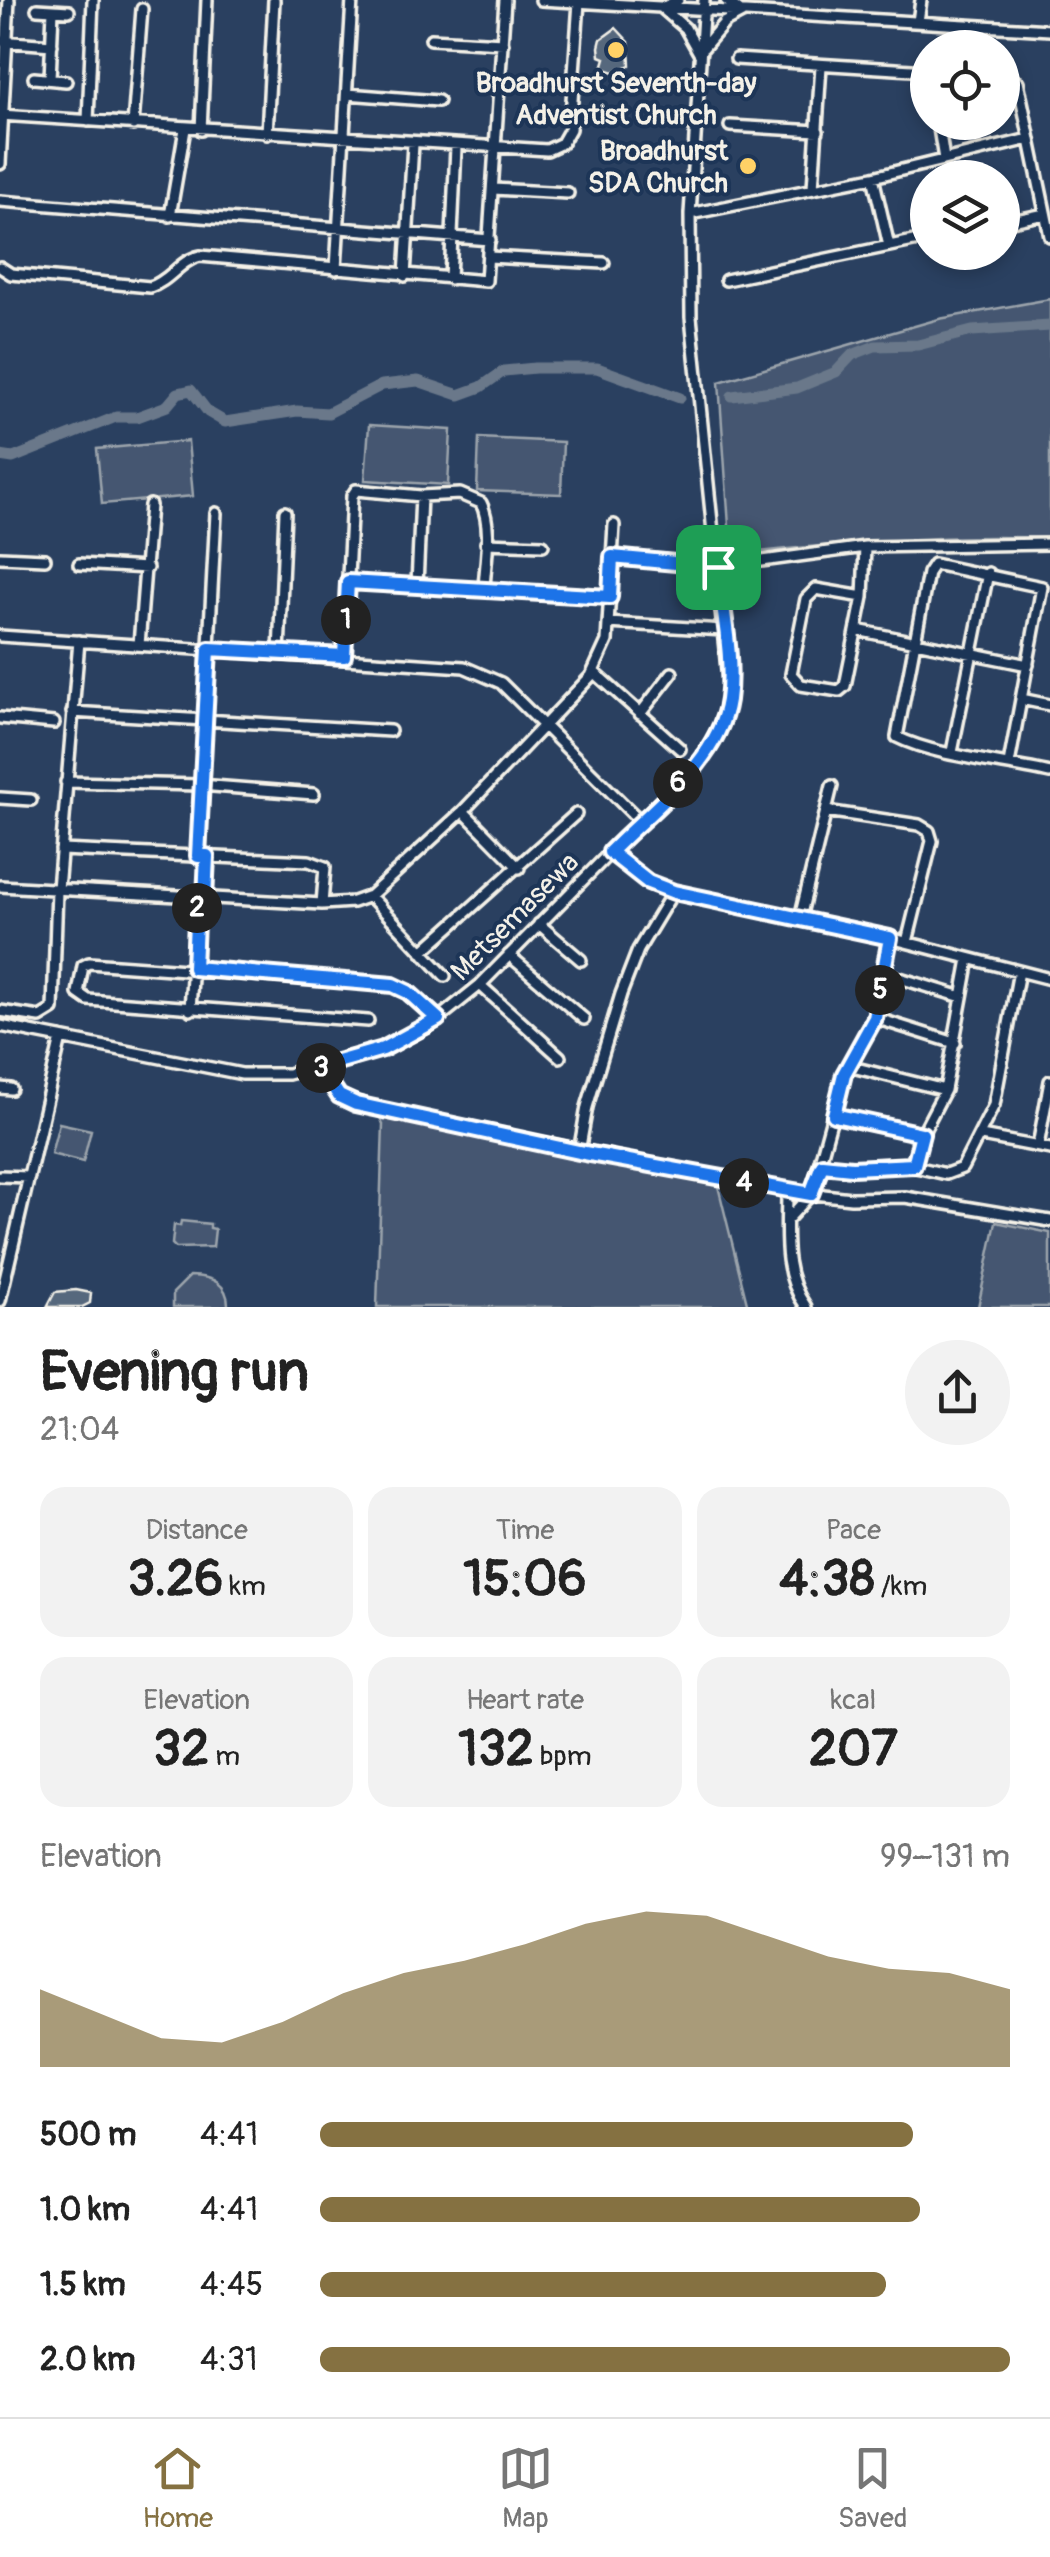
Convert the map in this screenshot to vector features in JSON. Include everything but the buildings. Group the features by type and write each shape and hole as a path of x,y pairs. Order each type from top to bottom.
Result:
{"street":[{"path":"0,164 3,42 9,0"},
{"path":"88,122 93,0"},
{"path":"201,130 208,0"},
{"path":"267,134 274,0"},
{"path":"336,269 352,0"},
{"path":"0,267 11,274 150,286 200,256 486,280 506,0"},
{"path":"541,0 662,8 703,5 742,13 1050,30"},
{"path":"662,8 678,0"},
{"path":"726,0 742,13"},
{"path":"918,22 921,0"},
{"path":"2,116 547,150 567,137 578,2"},
{"name":"Metsemasewa","path":"0,1026 242,1074 288,1074 383,1049 438,1019 480,986 694,767 721,725 729,695 694,373 690,214 703,5"},
{"path":"37,8 69,11"},
{"path":"662,8 686,28 700,56"},
{"path":"50,80 54,10"},
{"path":"133,125 142,10"},
{"path":"700,56 714,31 742,13"},
{"path":"431,39 503,43"},
{"path":"3,42 52,45"},
{"path":"736,59 910,70"},
{"path":"812,188 821,66"},
{"path":"34,78 66,81"},
{"path":"1020,92 1050,236"},
{"path":"347,94 438,101"},
{"path":"730,126 818,131"},
{"path":"170,216 185,128"},
{"path":"690,214 873,177 1029,139"},
{"path":"941,140 944,159"},
{"path":"406,276 413,144"},
{"path":"450,279 456,146"},
{"path":"873,177 889,246"},
{"path":"492,188 568,193"},
{"path":"0,201 490,240"},
{"path":"1020,219 1045,214"},
{"path":"726,280 910,242"},
{"path":"489,258 604,263"},
{"path":"344,656 354,492 368,488 421,496 460,494 481,503 486,543 484,589"},
{"path":"416,585 421,496"},
{"path":"140,644 150,505"},
{"path":"279,652 286,512"},
{"path":"190,1010 201,898 200,785 216,513"},
{"path":"0,886 322,904 370,896 463,811 594,672 607,641 614,525"},
{"path":"486,543 543,545"},
{"path":"612,557 718,567 865,547 1050,544"},
{"path":"863,597 825,589 809,594 791,674 794,681 842,690 856,630 863,597 867,574 865,547"},
{"path":"0,557 45,559"},
{"path":"80,564 147,568"},
{"path":"1009,764 1046,597 1040,585 940,564 930,566 896,737 952,752 1009,764 1050,772"},
{"path":"952,752 988,573"},
{"path":"348,582 610,597"},
{"path":"608,624 724,630"},
{"path":"856,630 1028,665"},
{"path":"0,636 344,656 444,664 483,673 501,683 547,725 640,821"},
{"path":"0,1011 40,1016 53,1009 58,889 79,641"},
{"path":"594,672 680,749"},
{"path":"640,714 672,673"},
{"path":"1021,699 1050,706"},
{"path":"72,712 390,732"},
{"path":"0,718 54,722"},
{"path":"66,782 200,785 314,794"},
{"path":"800,918 832,786"},
{"path":"0,798 30,800"},
{"path":"463,811 519,868"},
{"path":"826,811 919,826 929,831 932,841 907,942"},
{"path":"422,952 576,814"},
{"path":"61,850 320,864 326,874 322,904"},
{"path":"610,852 648,882 674,892 890,938 1050,979"},
{"path":"579,1152 587,1106 621,994 638,950 674,892"},
{"path":"370,896 444,976"},
{"path":"539,924 581,960"},
{"path":"787,1218 811,1194 822,1165 848,1066 875,1018 890,938"},
{"path":"509,956 584,1019"},
{"path":"914,1165 922,1134 945,1090 969,959"},
{"path":"368,1021 88,1000 78,993 77,984 83,966 89,964 194,968 393,985 408,992 438,1019"},
{"path":"822,1165 914,1165 946,1174 957,1172 981,1136 997,1090 1018,971"},
{"path":"883,973 962,997"},
{"path":"480,986 560,1057"},
{"path":"875,1018 884,1024 954,1043"},
{"path":"0,1301 61,1038"},
{"path":"848,1066 945,1090"},
{"path":"320,1067 339,1096 356,1104 579,1152 811,1194 905,1197 1050,1221"},
{"path":"1038,1146 1050,1081"},
{"path":"834,1115 922,1134"},
{"path":"981,1136 1050,1149"},
{"path":"0,1176 28,1177"},
{"path":"768,1187 787,1218"},
{"path":"787,1190 788,1271 806,1307"}],"shaded area":[{"path":"1050,299 1050,538 890,540 731,555 719,382 939,319"},
{"path":"369,425 451,430 448,485 365,480"},
{"path":"479,438 563,442 561,494 477,491"},
{"path":"188,441 193,496 102,504 97,449"},
{"path":"379,1115 718,1186 748,1307 377,1307 383,1124"},
{"path":"59,1123 91,1130 83,1162 51,1154"},
{"path":"181,1221 210,1224 215,1229 213,1247 176,1248 172,1244 174,1225 180,1226"},
{"path":"996,1222 1050,1233 1050,1307 978,1307"},
{"path":"190,1276 217,1282 225,1292 228,1307 173,1307 173,1293"}],"waterway":[{"path":"732,396 797,388 836,372 852,355 875,346 918,345 972,331 1050,326"},
{"path":"0,456 13,458 116,417 137,417 167,406 178,393 191,390 208,412 225,422 297,411 328,413 382,385 418,381 459,395 481,387 504,371 535,368 597,368 680,398"}],"place":[{"name":"Broadhurst Seventh-day Adventist Church","path":"616,50"},
{"name":"Broadhurst SDA Church","path":"748,166"}],"route":[{"path":"612,557 718,567 729,695 721,725 694,767 610,852 648,882 674,892 890,938 875,1018 844,1074 834,1115 922,1134 914,1165 822,1165 811,1194 579,1152 356,1104 339,1096 320,1067 383,1049 410,1038 438,1019 408,992 393,985 194,968 197,898 205,898 207,856 198,856 209,649 344,656 348,582 610,597 612,557"}]}
